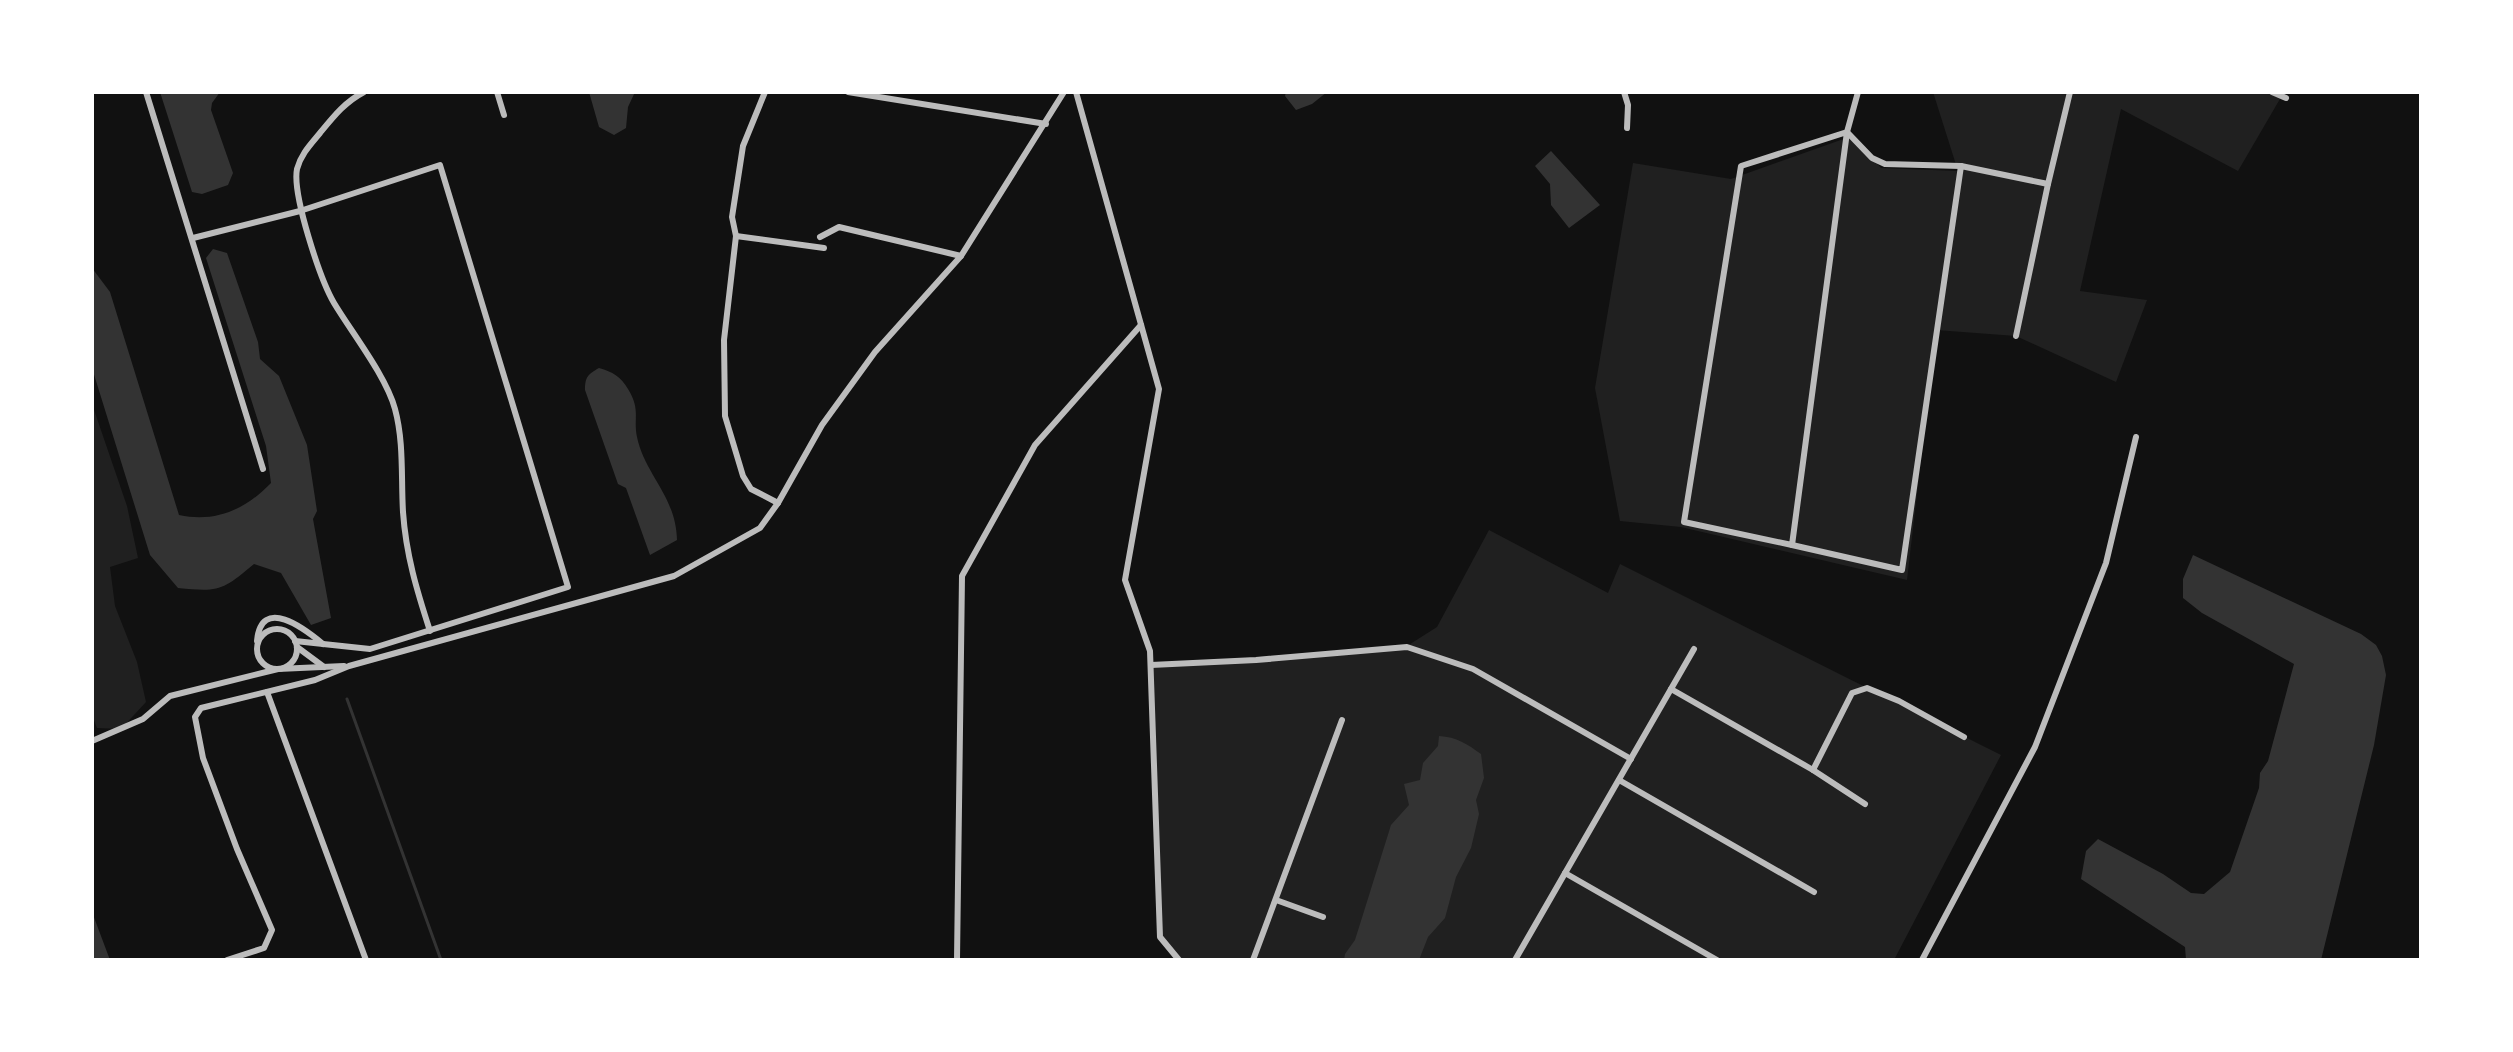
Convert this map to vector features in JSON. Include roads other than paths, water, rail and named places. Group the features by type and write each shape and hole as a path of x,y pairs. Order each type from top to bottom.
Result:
{"street":[{"path":"146,92 263,469"},
{"path":"364,92 346,102 304,152 295,181 300,211 331,299 370,359 395,407 402,454 403,512 409,566 430,631"},
{"path":"497,92 504,115"},
{"path":"765,92 743,146 732,217 736,236 724,340 725,416 743,476 751,489 778,503"},
{"path":"848,92 1046,124"},
{"path":"227,960 264,948 272,930 203,758 195,717 201,708 315,680 349,666 674,576 760,528 778,503 822,425 875,352 961,256 1064,92"},
{"path":"1076,92 1159,389 1125,580 1150,651 1160,937 1179,960"},
{"path":"1624,92 1628,105 1627,128"},
{"path":"1792,545 1847,132 1858,92"},
{"path":"2016,336 2070,92"},
{"path":"2272,92 2286,98"},
{"path":"1847,132 1872,158 1885,164 1961,166 2048,184"},
{"path":"1847,132 1741,166 1684,522 1902,570 1961,166"},
{"path":"193,238 300,211 440,165 568,587 370,649 296,644"},
{"path":"820,237 839,227 961,256"},
{"path":"736,236 824,248"},
{"path":"957,960 962,576 1035,445 1141,325"},
{"path":"1922,960 2035,747 2106,563 2136,437"},
{"path":"323,644 302,626 286,619 272,618 263,623 258,633 257,656 265,666 278,669 349,666"},
{"path":"257,643 272,629 286,631 296,644 324,667"},
{"path":"92,741 143,719 170,696 290,664 296,653 296,644"},
{"path":"1151,665 1407,647 1473,669 1631,759"},
{"path":"1515,960 1694,649"},
{"path":"1813,770 1852,693 1867,688 1899,701 1964,737"},
{"path":"1671,689 1813,770 1865,804"},
{"path":"267,692 366,960"},
{"path":"1253,960 1342,720"},
{"path":"1619,780 1814,892"},
{"path":"1565,873 1717,960"},
{"path":"1276,900 1323,917"}],"waterway":[{"path":"347,699 441,960"}]}
